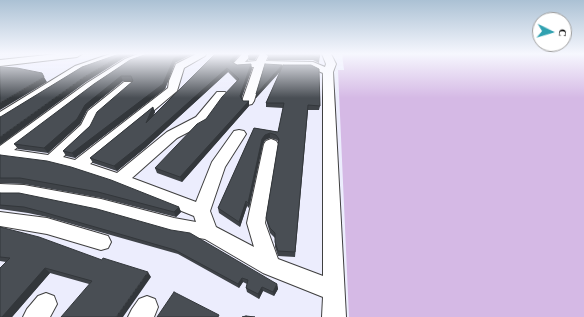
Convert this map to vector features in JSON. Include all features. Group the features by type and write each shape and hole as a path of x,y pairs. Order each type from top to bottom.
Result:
{"lane":[{"path":"0,116 78,69"},
{"path":"0,153 91,85 116,69"},
{"path":"78,166 173,89 174,81 179,69"},
{"path":"248,101 260,69"},
{"path":"321,69 328,72"},
{"path":"329,69 328,72 334,317"},
{"path":"51,160 87,128 92,114 128,84"},
{"path":"120,180 172,135 201,120 221,94"},
{"path":"209,232 201,211 217,166 239,134"},
{"path":"270,144 256,223 270,266"},
{"path":"0,153 51,160 78,166 120,180 201,211"},
{"path":"0,190 24,192 101,206 174,226 209,232 270,266 334,291"},
{"path":"0,219 48,226 101,242"}],"shaded area":[{"path":"344,69 584,69 584,317 349,317 338,70 344,70"}],"building":[{"path":"0,69 21,69 42,73 44,77 0,103"},
{"path":"79,69 98,69 84,77 0,137 0,117"},
{"path":"117,69 169,69 163,84 72,153 63,151 90,126 97,112 133,81 131,76 121,76 85,105 77,119 44,148 14,144"},
{"path":"200,69 226,69 143,143 114,166 90,158 153,107 146,123"},
{"path":"228,69 249,69 240,96 243,101 249,101 180,177 155,168 197,124 206,119 222,97 239,79"},
{"path":"264,69 279,69 256,94"},
{"path":"281,69 319,69 320,106 308,105 295,252 278,251 275,242 275,233 270,228 266,218 279,139 276,135 270,133 265,135 262,139 248,203 246,201 239,222 218,208 254,128 278,132 284,103 266,103"},
{"path":"0,155 47,161 71,167 111,180 179,207 174,212 98,192 20,178 0,178"},
{"path":"0,193 19,193 97,209 171,230 190,233 277,284 273,292 262,287 258,294 246,288 248,280 242,278 238,284 175,250 24,207 0,205"},
{"path":"0,227 39,237 102,260 103,258 148,272 116,317 61,317 92,281 45,268 2,317 0,317 0,268 10,258 0,257"},
{"path":"174,292 219,315 218,317 157,317"}]}
